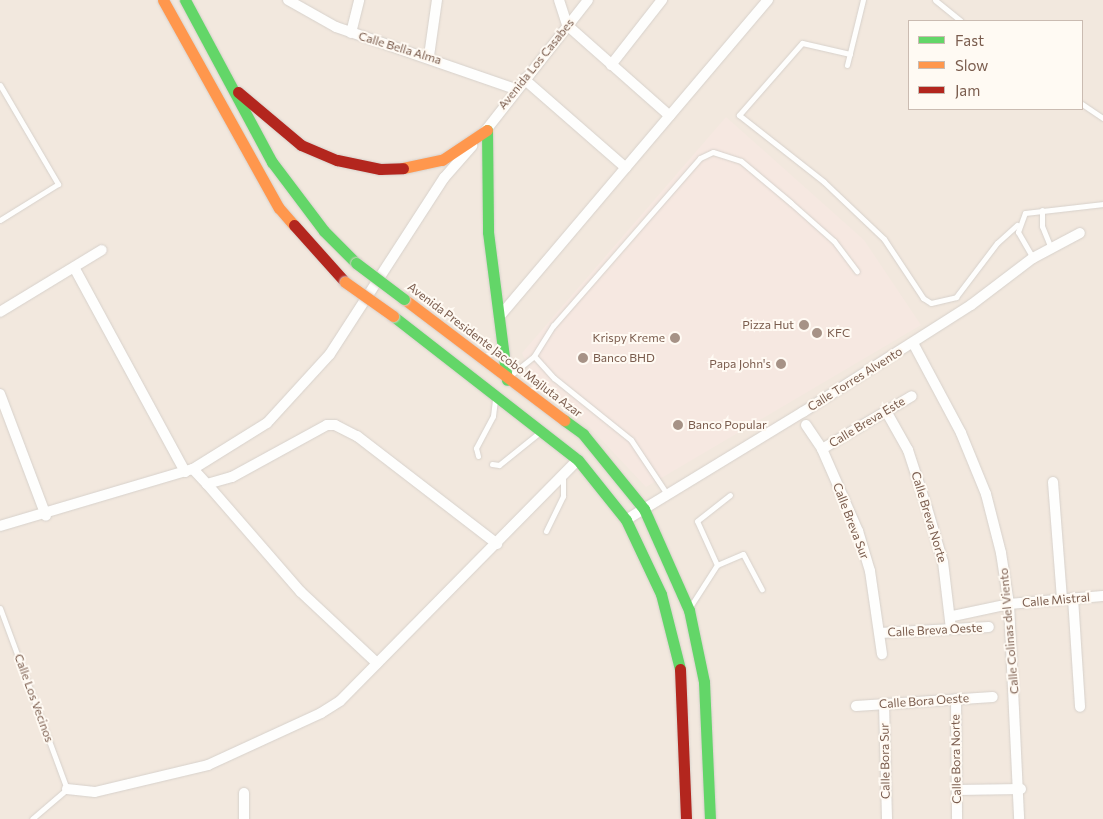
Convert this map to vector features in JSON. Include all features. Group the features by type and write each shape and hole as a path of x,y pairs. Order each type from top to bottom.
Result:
{"main road":[{"path":"163,0 279,208 345,282 496,394 578,460 626,520 661,594 674,635 682,677 686,819"},
{"name":"Avenida Presidente Jacobo Majluta Azar","path":"185,0 229,84 297,199 356,263 510,376 583,434 644,509 688,610 704,682 710,819"},
{"path":"229,84 301,145 337,160 380,169 415,168 442,160 487,130"},
{"path":"487,130 488,232 499,318 510,376 496,394"},
{"path":"709,798 714,819"}],"street":[{"name":"Calle Bella Alma","path":"288,0 351,33 429,56 515,88"},
{"path":"351,33 359,0"},
{"path":"429,56 437,0"},
{"path":"559,0 567,25 670,116"},
{"name":"Avenida Los Casabes","path":"0,526 46,516 189,470 243,441 289,404 330,354 444,178 487,130 515,88 588,0"},
{"path":"611,65 662,0"},
{"path":"499,318 768,0"},
{"path":"524,79 626,168"},
{"name":"Calle Torres Alvento","path":"626,520 913,342 1033,258 1080,233"},
{"path":"0,312 74,269 102,250"},
{"path":"74,269 189,470 207,484 301,592 377,663"},
{"name":"Calle Colinas del Viento","path":"913,342 961,433 986,494 1009,604 1021,789 1020,819"},
{"path":"0,394 46,516"},
{"name":"Calle Breva Este","path":"822,449 912,396"},
{"name":"Calle Breva Norte","path":"886,411 908,450 927,508 953,616 952,629"},
{"path":"207,484 232,477 327,425 335,425 357,436 497,544"},
{"name":"Calle Breva Sur","path":"806,425 822,449 858,531 880,633 882,654"},
{"path":"67,789 95,792 208,765 277,737 340,701 578,460"},
{"path":"1053,482 1062,599"},
{"name":"Calle Mistral","path":"953,616 1009,604 1103,596"},
{"path":"1073,598 1080,707"},
{"name":"Calle Breva Oeste","path":"880,633 989,627"},
{"name":"Calle Bora Oeste","path":"856,706 993,697"},
{"name":"Calle Bora Norte","path":"956,699 957,819"},
{"name":"Calle Bora Sur","path":"884,704 887,819"},
{"path":"956,790 1021,789"},
{"path":"244,793 244,819"}],"lane":[{"path":"847,65 863,0"},
{"path":"935,0 960,20"},
{"path":"850,54 802,44 739,115 824,182 884,239 931,303 956,297 997,243 1017,225 1025,213 1103,204"},
{"path":"0,85 58,184 0,220"},
{"path":"1083,105 1103,118"},
{"path":"510,376 534,356 553,326 700,158 713,152 740,161 791,203 834,241 857,271"},
{"path":"1042,210 1042,226 1051,248"},
{"path":"1017,225 1033,258"},
{"path":"534,356 554,378 631,440 667,494"},
{"path":"478,456 476,448 493,416 496,394"},
{"path":"492,464 499,465 543,430"},
{"path":"546,531 564,496 563,475"},
{"path":"717,565 697,521 730,495"},
{"path":"688,610 717,565 743,554 762,589"},
{"name":"Calle Los Vecinos","path":"0,608 67,789"},
{"path":"32,819 67,789"}],"shaded area":[{"path":"0,0 1103,0 1103,819 0,819"},
{"path":"726,117 864,240 921,325 646,487 581,418 534,380 522,353"}],"traffic: fast":[{"path":"185,0 272,162 324,231 356,263"},
{"path":"487,130 488,232 507,380"},
{"path":"356,263 404,299"},
{"path":"393,316 578,460 626,520 661,594 680,669"},
{"path":"564,420 583,434 644,509 689,610 704,682 710,819"}],"traffic: slow":[{"path":"163,0 279,208 294,225"},
{"path":"403,168 442,160 487,130"},
{"path":"345,282 393,316"},
{"path":"404,299 564,420"}],"traffic: jam":[{"path":"238,92 301,145 337,160 380,169 403,168"},
{"path":"294,225 345,282"},
{"path":"680,669 686,819"}],"place":[{"name":"Pizza Hut","path":"804,325"},
{"name":"KFC","path":"817,333"},
{"name":"Krispy Kreme","path":"675,338"},
{"name":"Banco BHD","path":"583,358"},
{"name":"Papa John's","path":"781,364"},
{"name":"Banco Popular","path":"678,425"}]}
